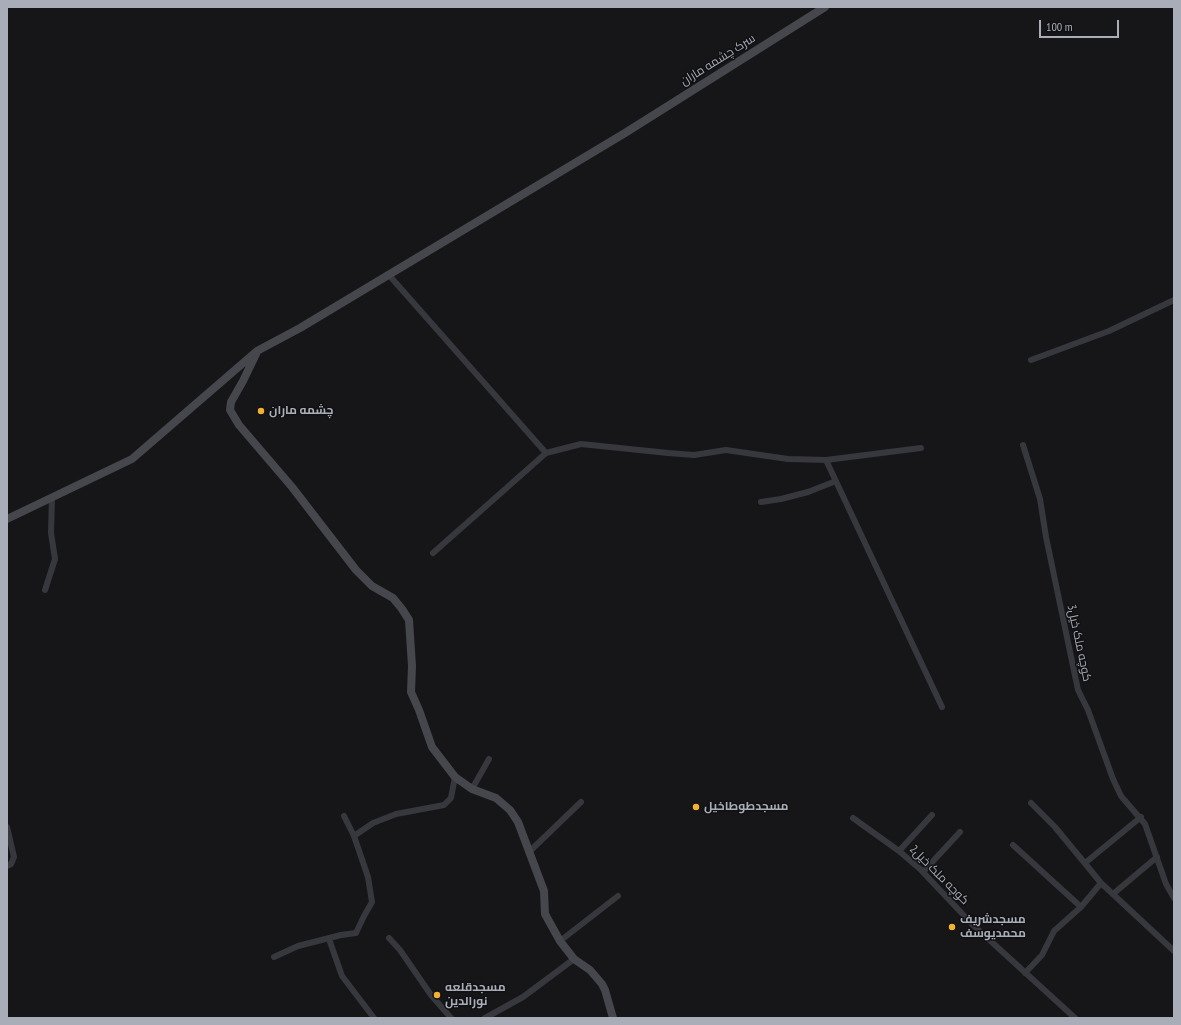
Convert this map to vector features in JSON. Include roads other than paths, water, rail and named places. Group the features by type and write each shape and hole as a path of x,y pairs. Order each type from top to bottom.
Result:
{"street":[{"name":"سرک چشمه ماران","path":"7,519 132,459 257,351 300,328 625,133 825,7"},
{"path":"388,274 546,453"},
{"path":"1031,360 1109,331 1174,300"},
{"path":"257,351 244,381 231,402 230,410 240,426 292,487 356,570 372,586 393,598 406,615 409,620 412,666 411,692 432,747 455,777 472,789 496,798 510,810 518,822 544,891 545,914 560,941 574,958 590,970 602,984 613,1018"},
{"path":"433,553 546,453 581,444 668,454 694,455 726,450 788,458 826,460 921,448"},
{"name":"کوچه ملک خیل3","path":"1023,445 1040,499 1046,538 1078,690 1088,710 1112,779 1121,796 1133,812 1140,817 1145,824 1166,884 1174,898"},
{"path":"826,460 942,707"},
{"path":"761,502 808,492 836,481"},
{"path":"44,590 55,559 51,533 52,497"},
{"path":"472,789 489,759"},
{"path":"354,836 373,823 396,814 444,804 451,798 455,777"},
{"path":"529,852 581,802"},
{"path":"1031,803 1055,827 1101,883 1174,951"},
{"path":"900,851 932,815"},
{"path":"274,957 298,946 341,935 356,933 372,902 368,876 354,836 344,816"},
{"path":"1085,863 1140,817"},
{"name":"کوچه ملک خیل2","path":"853,818 900,851 923,872 972,924 1075,1018"},
{"path":"7,827 14,857 7,866"},
{"path":"923,872 960,832"},
{"path":"1013,845 1081,907"},
{"path":"1113,894 1157,857"},
{"path":"1025,973 1042,955 1054,931 1081,907 1101,883"},
{"path":"560,941 618,896"},
{"path":"389,938 400,950 431,995 450,1018"},
{"path":"329,939 342,976 374,1018"},
{"path":"485,1018 524,997 574,958"}],"place":[{"name":"چشمه ماران","path":"261,411"},
{"name":"مسجدطوطاخیل","path":"696,807"},
{"name":"مسجدشریف محمدیوسف","path":"952,927"},
{"name":"مسجدقلعه نورالدین","path":"437,995"}]}
